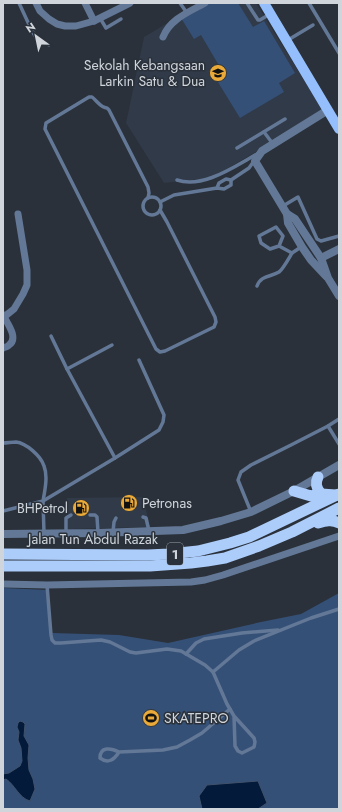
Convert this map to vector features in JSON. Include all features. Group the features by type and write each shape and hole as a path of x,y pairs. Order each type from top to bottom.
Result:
{"highway":[{"path":"318,477 316,485 321,494"},
{"path":"294,491 311,496 321,494 338,494"},
{"name":"Jalan Tun Abdul Razak","path":"3,554 148,555 198,551 249,537 338,494"},
{"name":"Jalan Tun Abdul Razak","path":"3,566 150,566 191,563 225,558 292,532 339,508"},
{"path":"292,532 325,521 335,521 339,523"}],"main road":[{"path":"264,3 267,16 287,41 339,129"}],"street":[{"path":"36,3 40,11 53,22 65,26 76,26 97,20 130,3"},
{"path":"85,3 97,20"},
{"path":"163,38 165,32 177,19 205,3"},
{"path":"328,110 273,144 262,152 255,160 287,214 288,223 301,245 311,260 328,278 339,296"},
{"path":"3,348 10,345 13,340 13,334 4,316 14,309 27,285 27,270 18,214"},
{"path":"287,214 295,219 321,258 328,278"},
{"path":"301,245 321,258"},
{"path":"321,258 339,250"},
{"path":"3,534 113,533 183,530 251,512 294,491 339,465"},
{"path":"3,584 47,585 191,582 206,580 338,536"}],"lane":[{"path":"19,3 37,39 49,45"},
{"path":"180,3 187,13"},
{"path":"247,3 258,20 267,16"},
{"path":"309,3 339,53"},
{"path":"97,20 106,28 121,19"},
{"path":"287,41 313,25"},
{"path":"148,198 154,197 160,202 160,210 215,317 216,322 214,327 160,352 156,349 45,129 46,123 92,97 101,106 107,108 148,187 149,193 148,198 143,205 144,210 150,215 158,213 160,210"},
{"path":"238,148 285,119"},
{"path":"264,132 273,144"},
{"path":"177,180 188,182 213,178 262,152"},
{"path":"217,188 219,183 226,179 231,180 249,168 255,160"},
{"path":"160,202 174,195 217,188 224,189 231,185 231,180"},
{"path":"282,206 298,197 317,239 321,241 339,236"},
{"path":"279,246 283,236 276,227 259,236 261,243 270,249 279,246 292,253"},
{"path":"257,286 260,280 280,272 292,253 301,245"},
{"path":"52,336 115,458"},
{"path":"68,369 112,345"},
{"path":"3,511 44,501 159,430 163,422 164,415 139,360"},
{"path":"251,512 238,480 241,472 251,465 339,419"},
{"path":"328,426 339,444"},
{"path":"3,443 17,442 26,446 38,456 44,466 46,478 44,534"},
{"path":"66,534 66,518 71,515"},
{"path":"90,515 95,515 97,517 98,533"},
{"path":"143,517 146,518 149,532"},
{"path":"113,533 116,518"},
{"path":"47,585 51,635 52,640 55,643 101,640 110,642 130,652 136,653 167,649 180,651 205,665 213,672 234,716 254,738 254,747 242,753 238,751 235,746 234,716"},
{"path":"213,672 239,650 254,641 310,618 339,609"},
{"path":"186,654 196,643 204,639 242,633 281,630"},
{"path":"119,752 115,758 110,761 103,761 100,758 100,753 107,749 114,749 119,752 163,750 177,747 202,733 230,709"}],"shaded area":[{"name":"Sekolah Kebangsaan Larkin Satu & Dua","path":"201,3 256,3 322,109 254,153 211,178 164,183 126,123 144,37"},
{"path":"207,3 238,3 253,27 264,21 295,73 279,83 284,92 240,118 213,74 221,69 201,35 194,39 181,18"},
{"path":"143,497 150,527 68,529 67,498"},
{"path":"3,588 48,590 52,633 119,635 168,643 301,614 339,593 339,809 3,809"},
{"path":"20,721 25,724 24,736 29,745 29,770 35,789 30,801 23,797 6,779 3,780 3,774 9,773 20,766 22,761 21,748 18,740 19,732 17,727"},
{"path":"258,781 267,803 258,809 202,809 199,796 207,785"}],"place":[{"name":"Sekolah Kebangsaan Larkin Satu & Dua","path":"218,73"},
{"name":"Petronas","path":"129,503"},
{"name":"BHPetrol","path":"81,508"},
{"name":"SKATEPRO","path":"151,718"}]}
